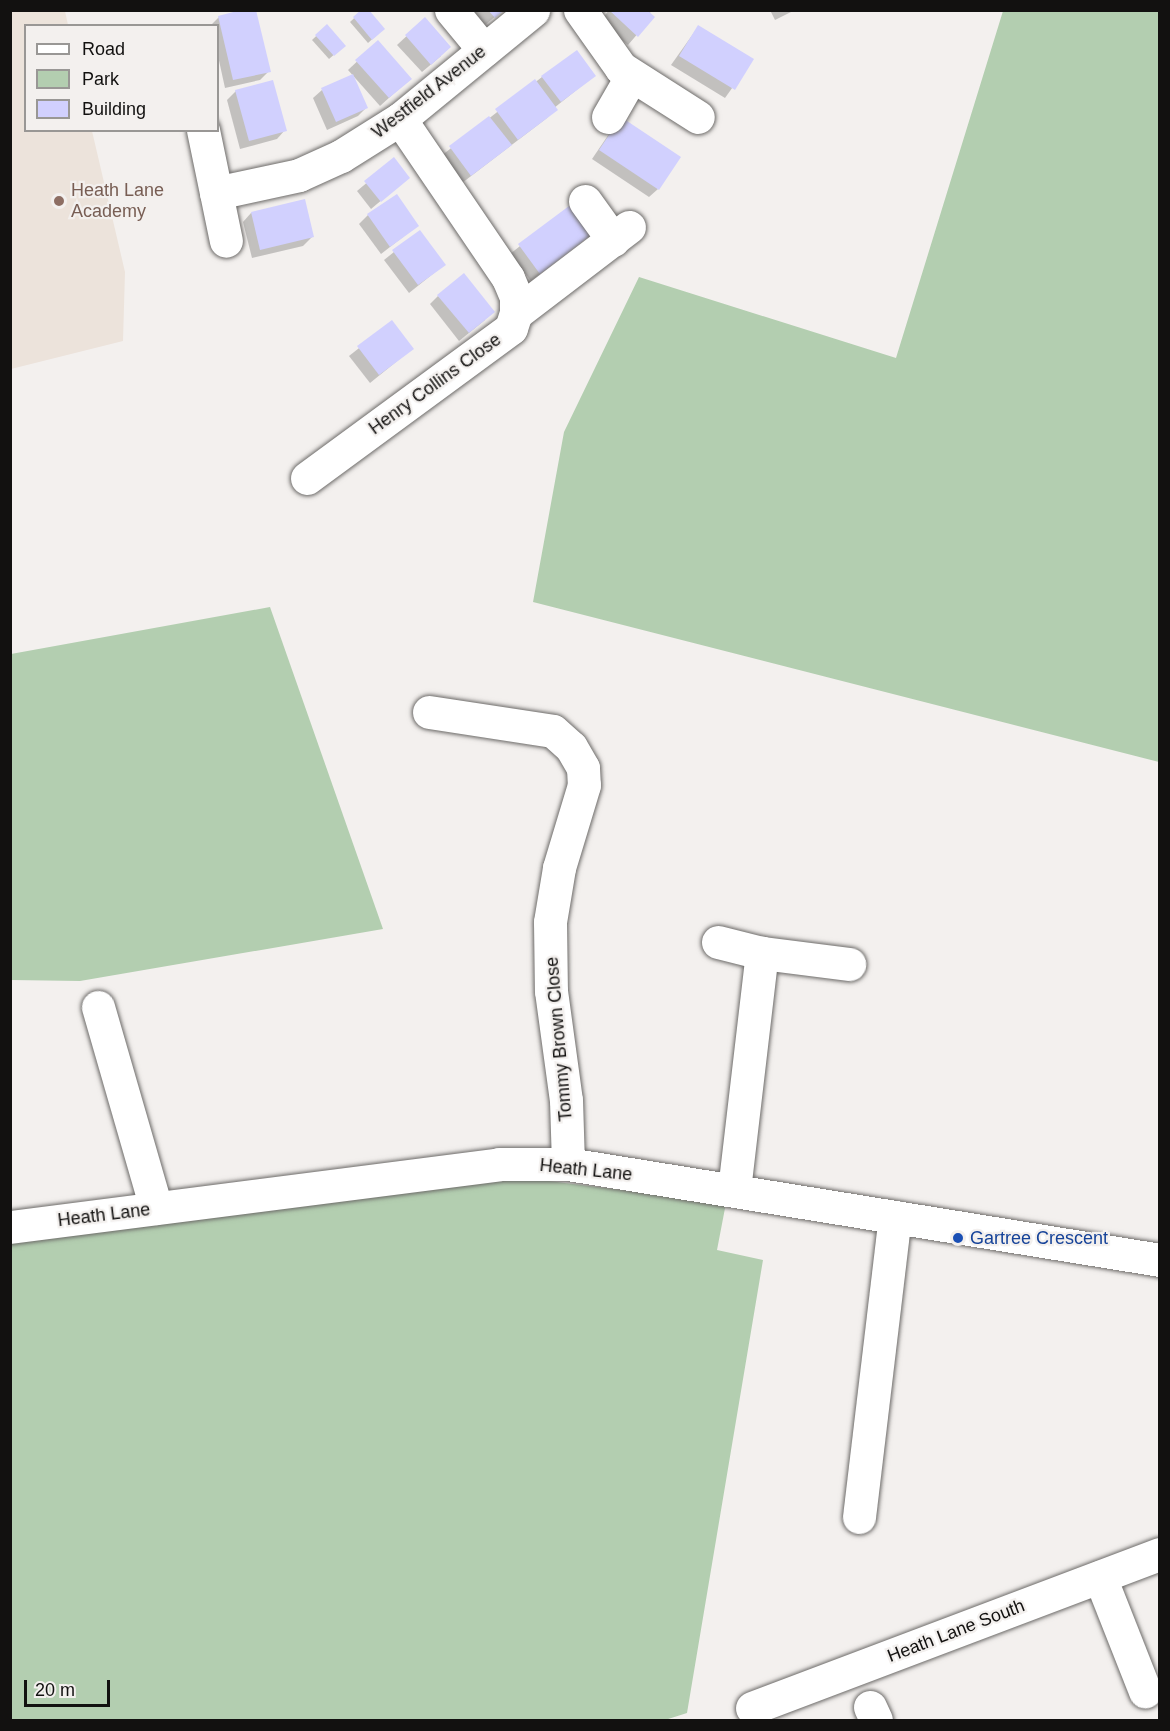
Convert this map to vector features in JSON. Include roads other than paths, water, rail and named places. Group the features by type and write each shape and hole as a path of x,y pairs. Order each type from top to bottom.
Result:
{"street":[{"path":"451,10 483,50"},
{"name":"Westfield Avenue","path":"216,193 299,175 341,156 400,119 533,10"},
{"path":"580,10 631,76 698,117"},
{"path":"608,117 631,76"},
{"path":"400,119 508,278 516,297 516,313"},
{"path":"203,132 226,241"},
{"name":"Henry Collins Close","path":"307,478 511,328 516,313 621,234 585,201"},
{"name":"Tommy Brown Close","path":"429,712 553,731 571,747 583,768 584,785 559,868 550,922 551,991 566,1100 568,1164"},
{"path":"718,942 762,953 849,964"},
{"path":"734,1190 762,953"},
{"path":"98,1007 156,1208"},
{"name":"Heath Lane","path":"10,1227 499,1164 568,1164 1160,1260"},
{"path":"859,1517 895,1217"},
{"name":"Heath Lane South","path":"752,1708 1160,1554"},
{"path":"1100,1577 1145,1691"}],"place":[{"name":"Heath Lane Academy","path":"59,201"},
{"name":"Gartree Crescent","path":"958,1238"}]}
